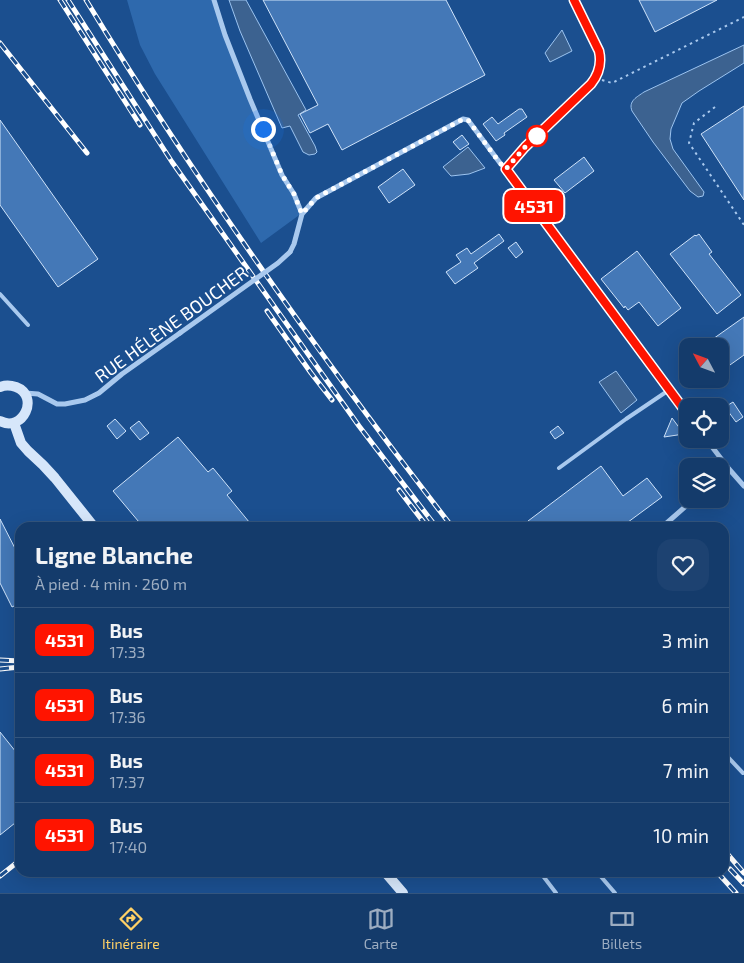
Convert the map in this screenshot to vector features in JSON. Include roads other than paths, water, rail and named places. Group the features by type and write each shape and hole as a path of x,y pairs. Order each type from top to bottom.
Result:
{"street":[{"path":"214,0 225,35 250,99 282,175 294,194 302,214 316,198 323,194 463,119 468,120 679,403"},
{"path":"506,169 525,147 596,78 600,67 599,51 574,0"},
{"name":"RUE HÉLÈNE BOUCHER","path":"24,393 38,394 57,404 65,404 86,400 98,393 271,268 290,252 298,234 302,214"},
{"path":"0,421 11,424 18,421 25,414 28,406 27,398 18,387 1,384"},
{"path":"14,422 21,442 55,478 91,522"},
{"path":"713,448 721,458"},
{"path":"729,469 744,486"},
{"path":"668,522 684,508"},
{"path":"389,877 402,893"}],"lane":[{"path":"0,294 28,325"},
{"path":"560,468 669,390"},
{"path":"729,758 743,772"},
{"path":"544,877 556,893"},
{"path":"601,877 615,893"}],"railway":[{"path":"60,0 140,125"},
{"path":"68,0 172,162 359,426 432,522"},
{"path":"86,0 216,203 356,400 448,522"},
{"path":"0,43 87,153"},
{"path":"267,311 332,400"},
{"path":"399,490 423,522"},
{"path":"0,660 15,661"},
{"path":"0,669 15,668"},
{"path":"729,856 744,873"},
{"path":"0,876 15,864"},
{"path":"730,869 744,884"},
{"path":"722,877 736,893"}]}
